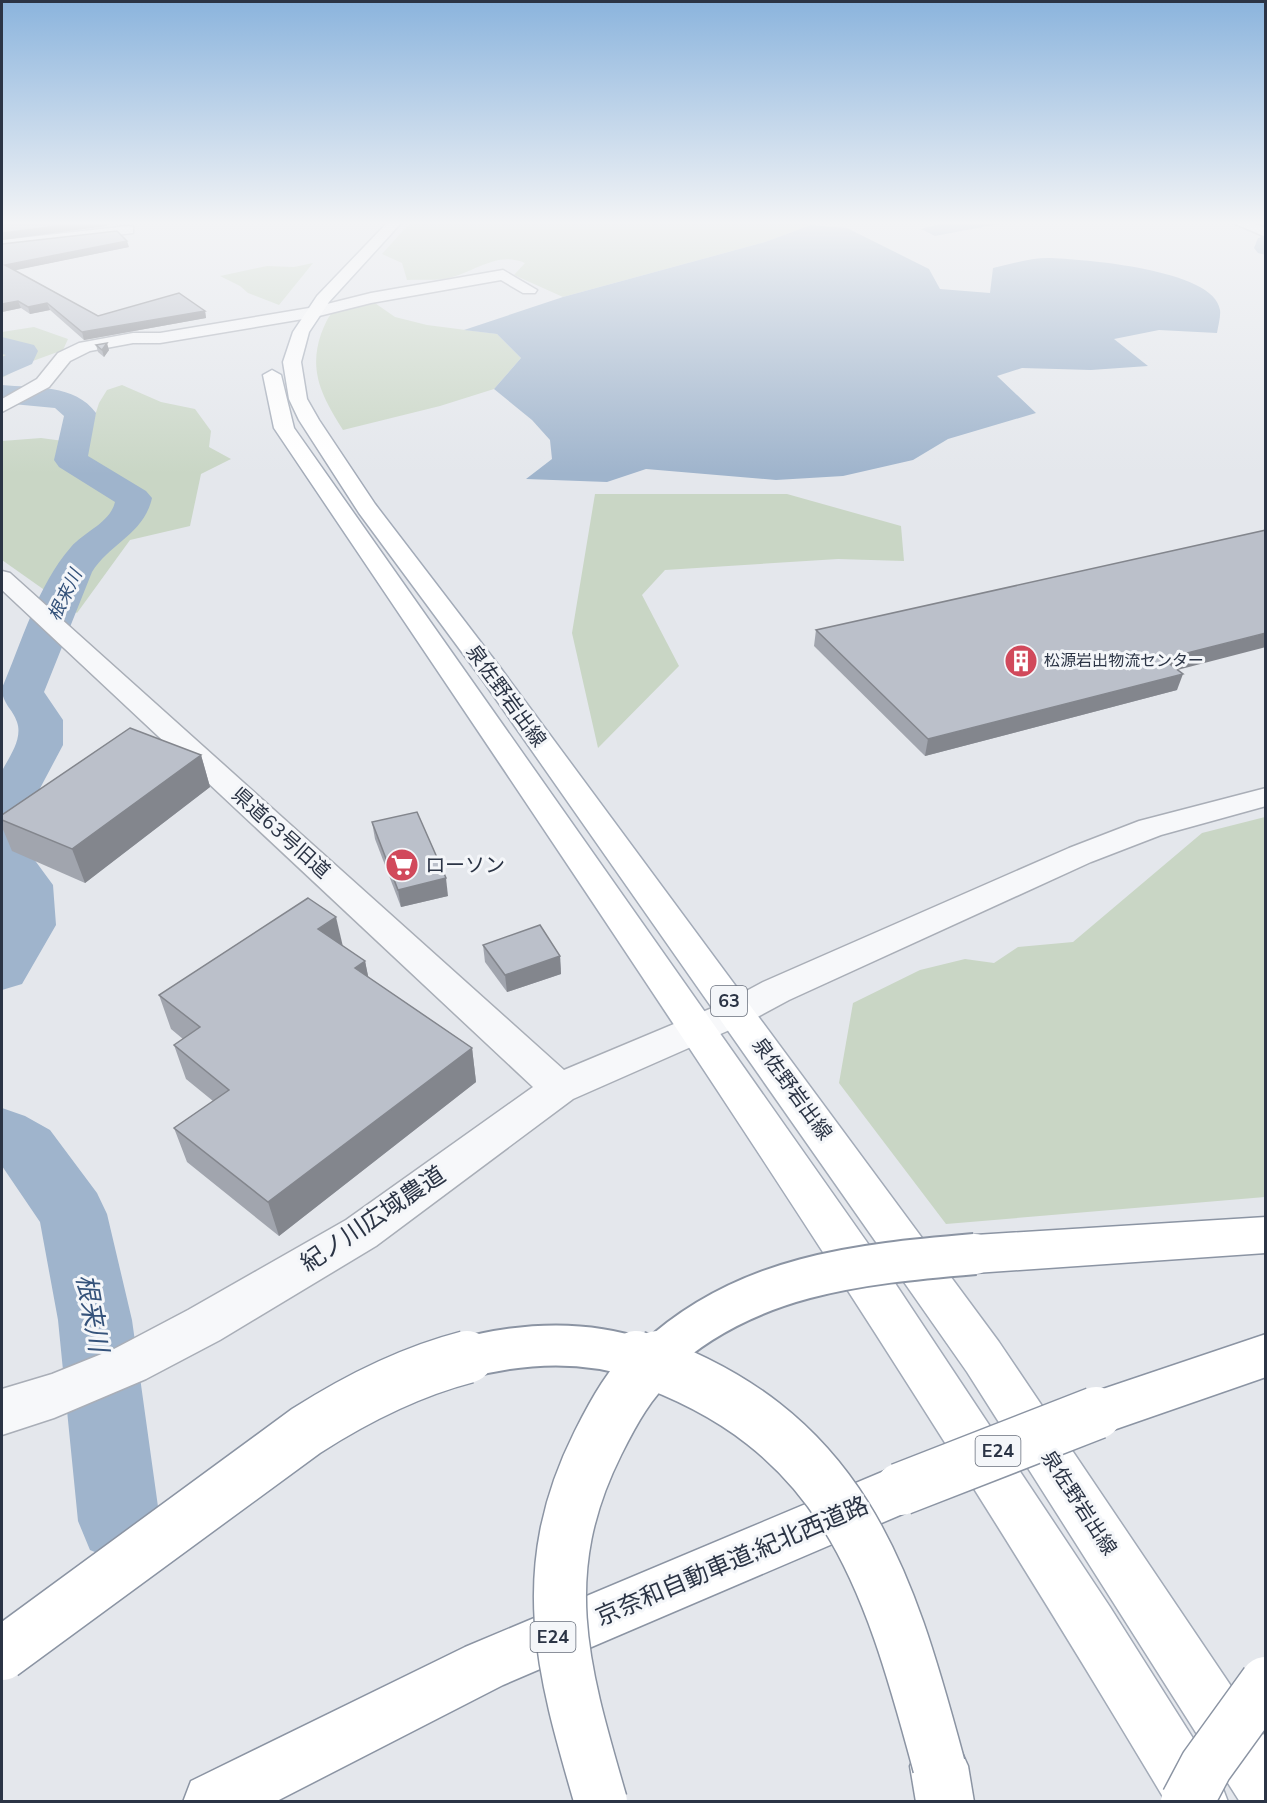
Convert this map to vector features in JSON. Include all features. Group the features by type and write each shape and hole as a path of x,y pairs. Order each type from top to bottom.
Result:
{"main road":[{"name":"泉佐野岩出線","path":"309,306 273,351 272,377 284,428 747,1099 1095,1628 1199,1802"},
{"name":"泉佐野岩出線","path":"313,306 303,314 301,332 292,362 298,399 309,420 367,508 497,681 983,1357 1266,1790"},
{"path":"601,1802 567,1676 558,1601 564,1532 583,1471 611,1417 640,1372 683,1333 732,1302 844,1268 975,1254 1266,1235"},
{"path":"2,1654 303,1432 369,1394 429,1370 489,1352 551,1345 612,1350 680,1372 733,1401 789,1443 836,1497 879,1575 914,1670 942,1784"},
{"name":"京奈和自動車道;紀北西道路","path":"212,1802 484,1666 901,1489 1096,1413 1266,1355"},
{"path":"1187,1802 1206,1766 1266,1683"}],"street":[{"path":"2,406 43,383 64,357 85,347 133,338 160,338 336,306"},
{"name":"県道63号旧道","path":"2,578 560,1088"},
{"name":"紀ノ川広域農道","path":"2,1412 54,1396 130,1364 204,1325 361,1233 560,1088 737,1012 776,991 1080,855 1150,828 1266,797"}],"green space":[{"path":"345,306 379,306 395,317 427,325 497,334 521,358 494,389 440,406 343,430 324,396 316,361 321,334 335,310"},
{"path":"34,327 68,339 63,350 30,362 2,378 2,332"},
{"path":"122,385 161,402 195,409 211,431 209,447 231,459 201,474 190,526 130,540 77,613 2,560 2,441 41,438 86,444 99,403 107,390"},
{"path":"595,494 787,494 901,526 904,561 838,559 665,570 642,595 679,666 598,748 572,633"},
{"path":"1265,817 1265,1197 946,1224 839,1083 853,1003 920,970 965,959 994,963 1018,947 1073,942 1202,833"}],"water":[{"path":"536,306 1218,306 1220,310 1217,333 1159,330 1114,339 1148,366 1091,370 1022,368 997,376 1036,413 948,439 913,460 843,476 776,480 646,469 607,482 526,479 552,459 550,440 532,420 494,389 521,358 497,334 464,330"}],"building":[{"path":"51,306 80,306 98,316 133,306 198,306 205,311 82,332"},
{"path":"107,343 102,350 96,345"},
{"name":"松源岩出物流センター","path":"1266,530 1266,633 1163,659 1183,674 928,739 816,630"},
{"path":"130,728 201,755 72,849 2,820 2,815"},
{"path":"417,812 446,878 398,890 372,822"},
{"path":"308,898 336,917 318,929 365,961 355,968 472,1048 268,1202 174,1128 229,1090 174,1045 200,1027 159,995"},
{"path":"540,925 560,956 505,975 483,945"}],"waterway":[{"name":"根来川","path":"2,345 24,351 22,358 2,368"},
{"name":"根来川","path":"2,394 63,400 80,413 71,460 134,498 127,518 121,525 82,558 49,623 22,692 29,708 40,720 40,745 3,811 2,829"},
{"name":"根来川","path":"2,852 26,885 28,925 2,970"},
{"name":"根来川","path":"2,1134 27,1149 73,1214 95,1320 119,1521"}],"place":[{"name":"松源岩出物流センター","path":"1021,661"},
{"name":"ローソン","path":"402,865"}]}
